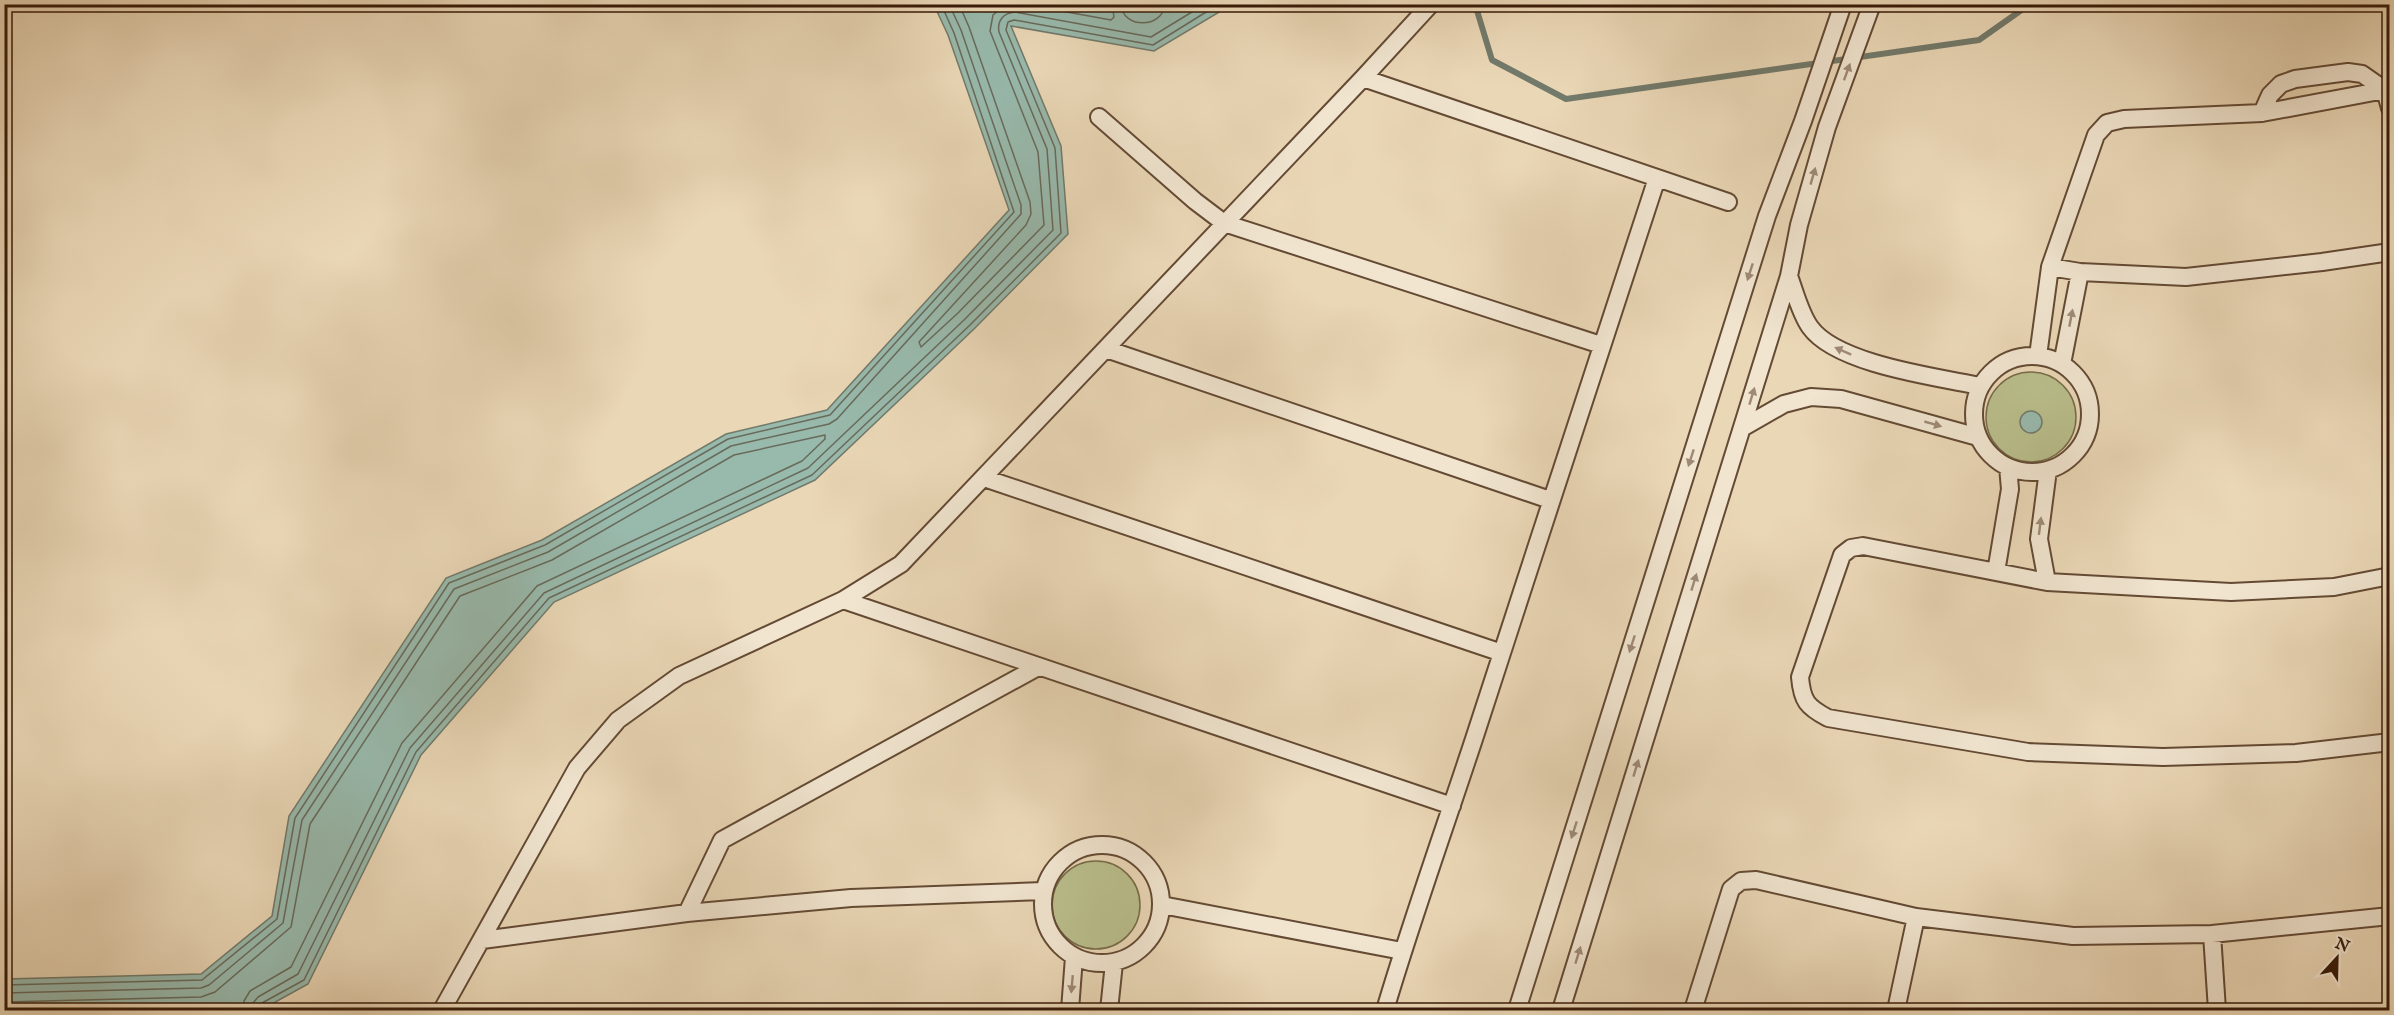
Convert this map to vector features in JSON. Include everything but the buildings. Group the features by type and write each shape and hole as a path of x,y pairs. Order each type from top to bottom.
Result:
{"street":[{"path":"1517,1011 1767,216 1803,122 1843,4"},
{"path":"442,1011 577,768 618,720 679,676 843,600 901,564 1364,78 1430,5"},
{"path":"1561,1011 1789,276 1799,225 1827,127 1871,7"},
{"path":"2262,113 2270,95 2281,84 2295,79 2348,72 2362,74 2387,90 2390,108"},
{"path":"1364,78 1728,202"},
{"path":"2038,356 2050,267 2096,135 2107,123 2124,119 2262,113 2387,90"},
{"path":"1099,117 1224,224 1601,345"},
{"path":"1385,1011 1402,951 1452,806 1657,178"},
{"path":"2050,267 2080,272 2186,276 2322,262 2390,252"},
{"path":"2062,364 2080,272"},
{"path":"1789,276 1810,327 1828,344 1861,359 1980,386"},
{"path":"1106,349 1550,500"},
{"path":"2020,356 2038,356 2062,364 2079,378 2088,397 2091,419 2085,440 2072,457 2048,470 2029,472 2008,467 1990,455 1978,437 1974,412 1980,386 1991,372 2004,362 2020,356"},
{"path":"1742,428 1784,404 1811,397 1841,399 1978,437"},
{"path":"1996,572 2010,489 2008,467"},
{"path":"2047,582 2038,539 2048,470"},
{"path":"984,478 1502,652"},
{"path":"2390,576 2334,587 2231,592 2047,582 1863,546 1851,548 1842,555 1800,677 1802,696 1813,711 1828,718 2028,752 2186,757 2296,753 2390,742"},
{"path":"843,600 1452,806"},
{"path":"687,913 722,840 1038,667"},
{"path":"1099,845 1118,847 1135,855 1149,869 1158,886 1162,904 1158,924 1149,942 1133,955 1114,963 1094,963 1074,957 1059,945 1048,930 1043,911 1043,891 1051,873 1063,859 1080,849 1099,845"},
{"path":"1693,1011 1731,889 1741,881 1756,880 1916,917 2073,936 2212,934 2390,916"},
{"path":"482,940 687,913 851,897 1043,891"},
{"path":"1162,904 1402,951"},
{"path":"1896,1011 1916,917"},
{"path":"2212,934 2217,1011"},
{"path":"1070,1011 1074,957"},
{"path":"1109,1011 1114,963"}],"green space":[{"path":"2031,372 2048,375 2063,385 2073,400 2076,417 2073,434 2063,449 2048,459 2031,462 2014,459 1999,449 1989,434 1986,417 1989,400 1999,385 2014,375"},
{"path":"1096,861 1113,865 1127,874 1136,888 1140,905 1136,922 1127,936 1113,945 1096,949 1079,945 1065,936 1056,922 1052,905 1056,888 1065,874 1079,865"}],"water":[{"path":"1122,4 1144,9 1161,5 1231,5 1154,51 1011,26 1061,146 1068,234 974,329 815,480 554,602 421,755 308,984 261,1010 5,1010 5,979 201,974 272,916 289,816 446,578 542,540 726,434 827,410 1009,210 948,35 934,5"},
{"path":"2031,411 2039,414 2042,422 2039,430 2031,433 2023,430 2020,422 2023,414"}],"waterway":[{"path":"1475,4 1492,60 1566,99 1979,40 2030,4"}]}
